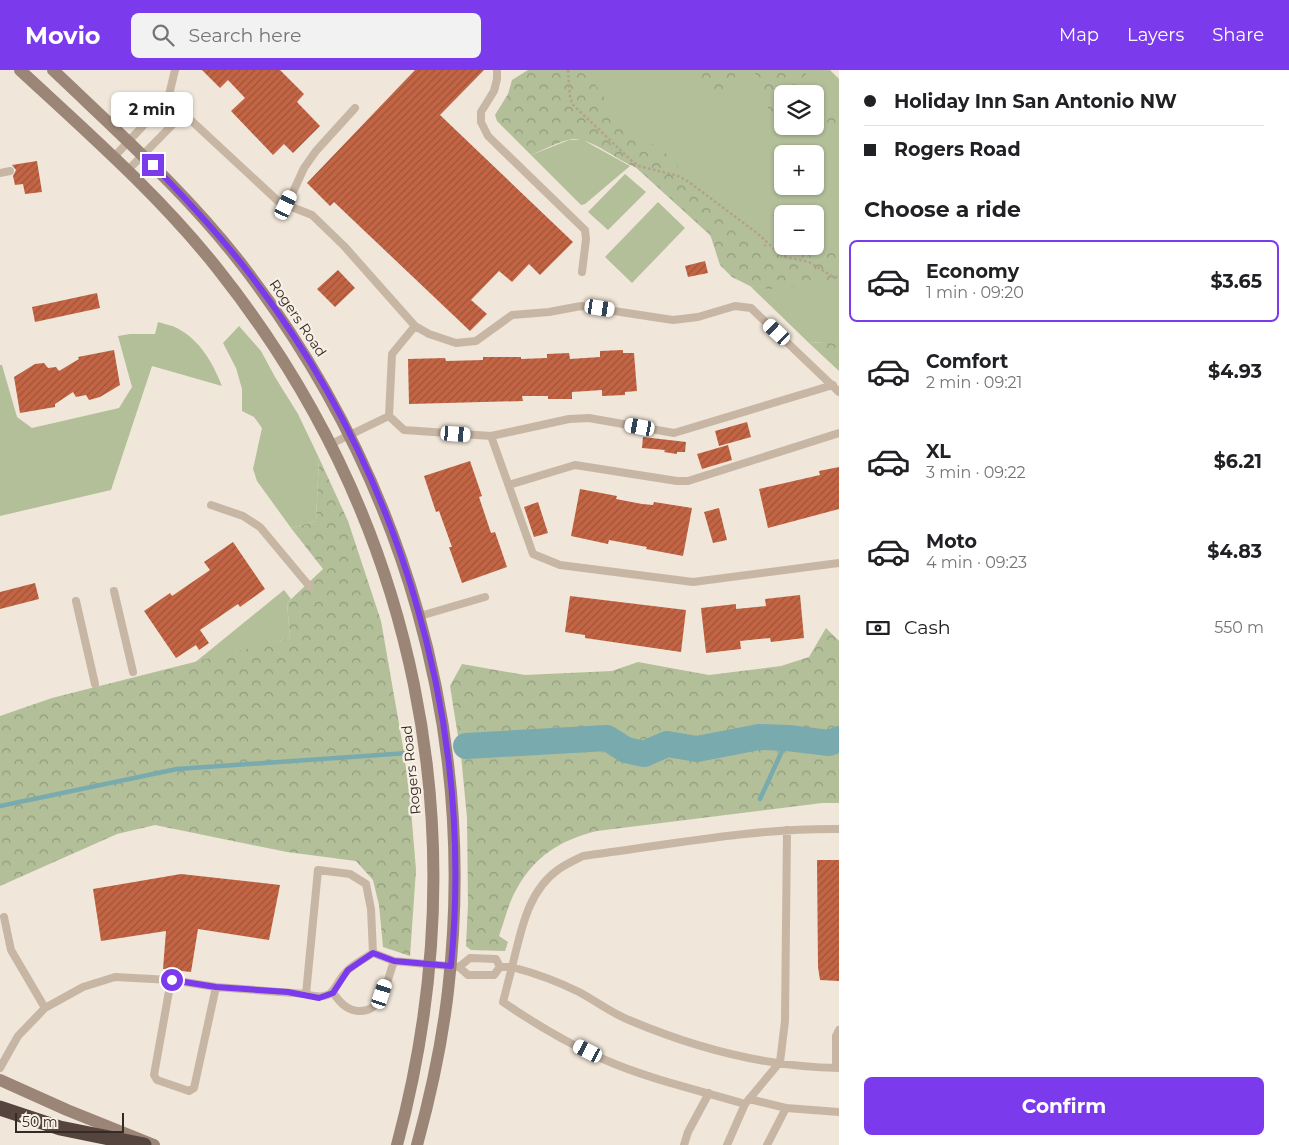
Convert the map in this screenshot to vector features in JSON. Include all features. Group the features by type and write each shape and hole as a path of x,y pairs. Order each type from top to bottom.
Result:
{"highway":[{"path":"0,1108 60,1128 144,1145"}],"main road":[{"name":"Rogers Road","path":"20,70 128,171 198,245 249,310 294,378 331,444 360,509 387,582 406,646 417,701 426,764 432,830 434,886 429,964 417,1057 397,1145"},
{"name":"Rogers Road","path":"53,70 143,155 198,212 246,269 306,355 350,435 372,480 391,527 420,616 438,696 452,794 455,966 418,1145"},
{"path":"0,1080 67,1110 154,1145"}],"lane":[{"path":"113,158 168,99 175,70"},
{"path":"497,70 494,92 481,112 482,122 488,136 584,230 586,239 582,272"},
{"path":"168,99 279,202 312,215 344,246 415,326 429,334 456,343 476,341 512,315 549,312 581,306 673,320 698,317 735,306 751,308 839,392"},
{"path":"286,205 304,168 316,151 355,108"},
{"path":"128,171 184,113"},
{"path":"0,173 10,171"},
{"path":"415,326 392,354 389,416 404,430 491,436 569,419 589,418 674,433 833,386"},
{"path":"331,444 389,416"},
{"path":"509,485 575,465 677,481 688,481 839,433"},
{"path":"491,436 533,554 560,565 694,582 814,568 839,563"},
{"path":"211,505 243,516 260,527 310,587"},
{"path":"114,591 133,672"},
{"path":"420,616 486,597"},
{"path":"76,601 95,684"},
{"path":"839,828 787,830 583,856 558,869 540,886 527,911 503,1002 541,1028 604,1059 652,1077 709,1093 747,1101 786,1108 839,1112"},
{"path":"727,1145 747,1101 780,1062 785,1021 787,830"},
{"path":"306,994 318,870 350,874 366,884 371,909 373,953"},
{"path":"4,917 11,950 45,1008"},
{"path":"373,953 394,961 455,966 468,975 494,975 500,967"},
{"path":"0,1068 18,1036 45,1008 83,987 115,977 172,980 216,987 306,994 319,998 333,993 348,970 373,953"},
{"path":"455,966 470,958 496,959 500,967"},
{"path":"333,993 340,1003 351,1010 365,1011 376,1006 394,961"},
{"path":"500,967 512,967 544,975 579,992 628,1020 701,1046 745,1057 838,1068 836,1036 839,1030"},
{"path":"172,980 154,1075 157,1080 189,1091 194,1088 216,987"},
{"path":"684,1145 688,1132 709,1093"},
{"path":"768,1145 786,1108"}],"path":[{"path":"568,70 572,104 632,162 639,166 678,176 690,182 757,233 782,256 809,262 832,276 839,278"}],"green space":[{"path":"528,70 575,70 582,73 593,82 626,124 671,158 678,166 674,171 681,179 756,239 774,248 774,255 824,255 824,252 839,248 839,277 819,285 769,289 750,286 732,277 720,265 710,234 637,168 594,145 576,139 563,141 531,155 497,121 495,115 508,94 512,80"},
{"path":"529,70 830,70 839,79 839,355 825,342 809,343 750,286 768,288"},
{"path":"685,70 735,70 736,92 721,99 688,78"},
{"path":"746,70 809,70 806,72 803,85 774,85 774,119 772,118 756,74"},
{"path":"839,104 839,138 824,132 824,108 831,108"},
{"path":"569,140 583,140 630,166 585,204 581,205 531,155"},
{"path":"625,174 646,192 608,230 588,212"},
{"path":"658,202 685,228 632,283 605,257"},
{"path":"158,322 177,328 199,346 210,361 222,386 152,366 111,490 0,516 0,365 2,365 17,417 32,428 119,408 132,387 118,336 155,334"},
{"path":"239,326 261,351 298,414 319,458 316,521 291,528 257,481 253,469 262,428 254,417 242,411 242,389 236,368 223,343"},
{"path":"825,342 839,345 839,371 809,343"},
{"path":"319,458 348,521 381,621 410,798 416,870 410,956 383,947 379,905 373,880 356,861 287,852 155,825 117,834 0,886 0,716 52,698 290,638 287,603 323,569 291,528 316,521"},
{"path":"284,590 291,599 287,603 290,638 193,664"},
{"path":"826,628 839,641 839,803 822,803 597,831 571,839 539,860 522,880 510,902 499,936 508,942 505,951 471,950 466,946 468,904 467,818 461,755 450,686 462,664 525,675 612,671 638,662 709,675 781,666 809,657"}],"building":[{"path":"202,70 280,70 304,94 297,102 320,126 293,153 284,144 273,155 231,111 245,98 228,80 220,88"},
{"path":"415,70 484,70 440,115 573,242 540,275 529,264 512,282 499,271 471,300 487,314 470,331 334,202 330,206 307,183"},
{"path":"37,161 42,192 25,194 23,184 15,185 13,176 16,170 12,165"},
{"path":"705,261 708,273 688,277 685,266"},
{"path":"338,270 355,288 335,307 317,289"},
{"path":"97,293 100,308 35,322 32,307"},
{"path":"114,350 120,385 100,397 89,400 86,395 76,397 73,392 55,404 55,407 20,413 14,377 35,364 44,363 48,368 56,367 59,371 79,359 78,357"},
{"path":"623,350 623,353 634,353 637,391 625,392 625,395 602,396 602,390 572,392 572,399 548,399 548,396 522,396 523,401 409,404 408,359 445,358 446,361 483,360 483,357 521,357 521,359 547,358 547,354 569,353 570,359 600,357 600,351"},
{"path":"747,422 751,437 719,446 715,431"},
{"path":"643,437 686,442 685,452 677,452 677,454 664,452 665,450 642,448"},
{"path":"728,445 732,460 702,469 697,454"},
{"path":"470,461 482,496 479,497 491,533 495,532 507,567 462,583 449,547 452,547 439,511 436,512 424,476"},
{"path":"839,467 839,509 768,528 759,489 820,475 819,471"},
{"path":"580,489 617,496 616,499 642,504 653,505 654,502 692,508 683,556 609,540 608,544 571,536"},
{"path":"538,502 548,533 534,537 524,507"},
{"path":"719,508 727,540 713,543 704,512"},
{"path":"233,542 265,589 240,607 238,604 200,630 209,643 199,650 196,645 176,658 144,611 170,593 172,596 210,570 204,562"},
{"path":"35,583 39,599 0,609 0,592"},
{"path":"800,595 804,638 771,642 770,638 740,641 741,649 706,653 701,608 736,604 736,609 766,606 765,599"},
{"path":"570,596 686,610 681,652 585,638 585,635 565,632"},
{"path":"817,860 839,860 839,981 820,980 818,967"},
{"path":"181,874 280,885 269,940 198,929 191,972 163,969 166,931 101,941 93,889"}],"waterway":[{"path":"466,746 607,738 626,750 644,754 667,744 697,749 759,737 829,743 839,739"},
{"path":"760,799 788,738"},
{"path":"0,806 177,769 408,753"}],"route":[{"path":"153,165 220,238 276,310 319,378 350,435 375,488 405,565 432,664 441,712 452,794 454,859 451,966 394,961 373,953 348,970 333,993 319,998 306,994 216,987 172,980"}]}
